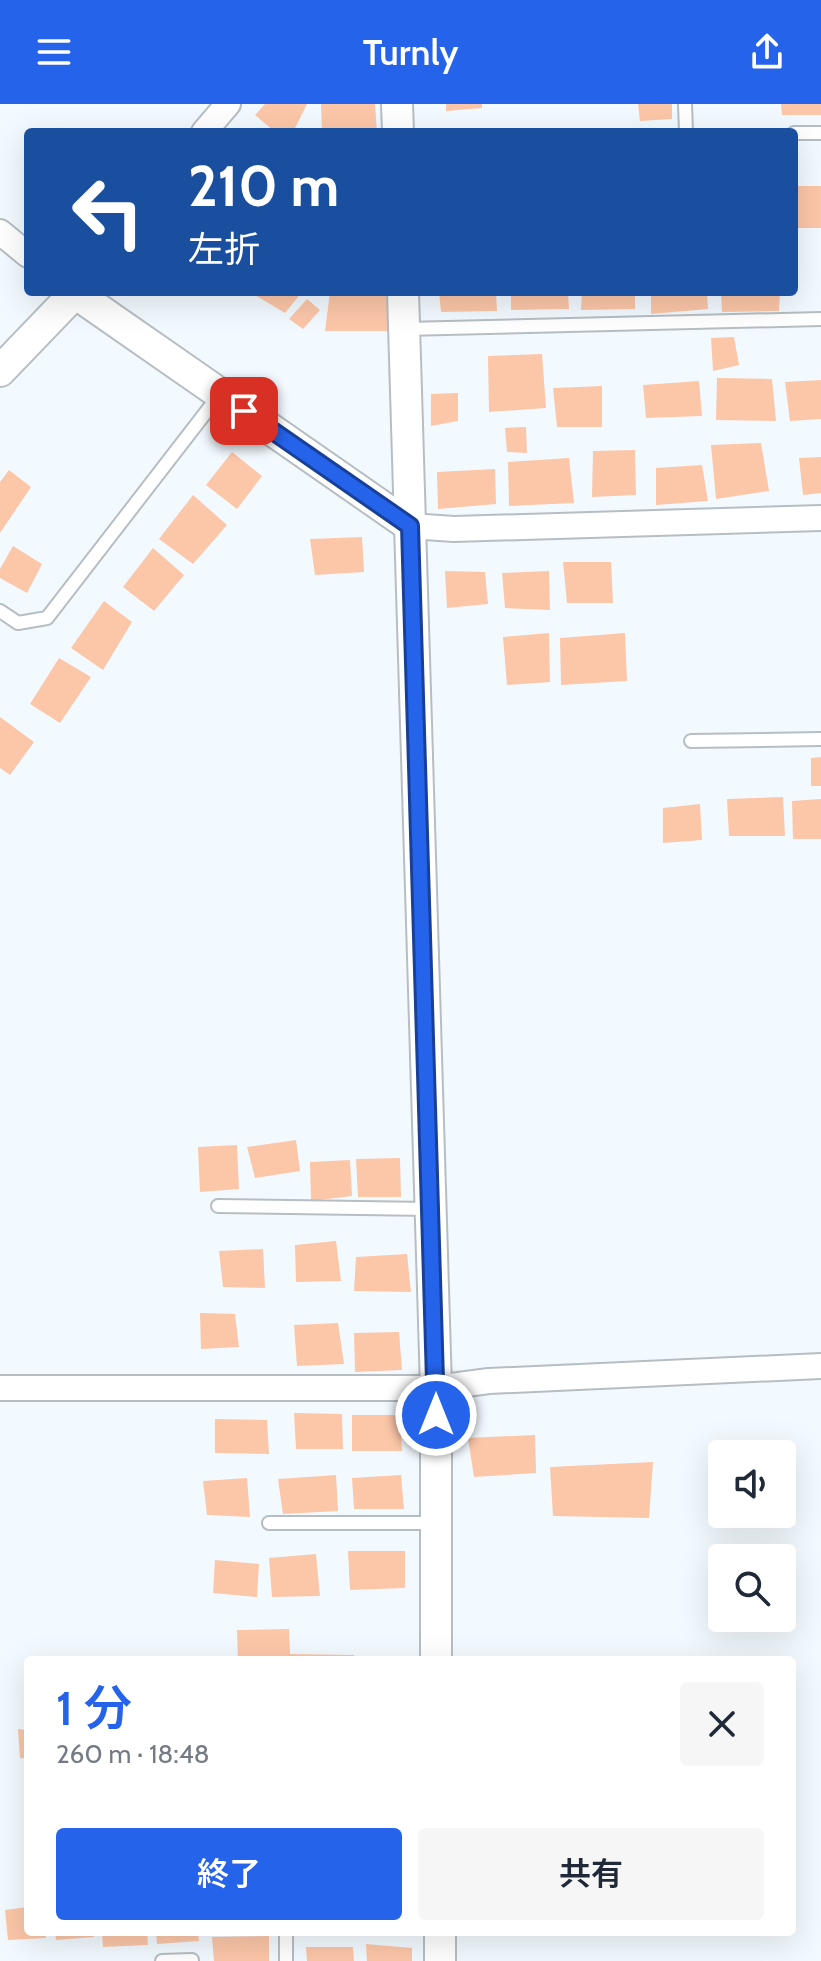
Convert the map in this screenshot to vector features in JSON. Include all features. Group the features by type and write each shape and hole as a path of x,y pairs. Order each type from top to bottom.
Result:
{"street":[{"path":"207,128 228,104"},
{"path":"397,104 398,128"},
{"path":"0,232 24,252"},
{"path":"0,371 70,296"},
{"path":"80,296 410,526 454,529 821,518"},
{"path":"403,296 436,1388 436,1656"},
{"path":"0,1388 436,1388 489,1381 821,1366"},
{"path":"440,1936 440,1961"}],"lane":[{"path":"685,104 686,128"},
{"path":"798,133 821,133"},
{"path":"404,329 821,319"},
{"path":"0,611 18,623 47,618 220,394"},
{"path":"691,741 821,739"},
{"path":"218,1206 431,1209"},
{"path":"269,1523 435,1523"},
{"path":"286,1936 286,1961"},
{"path":"162,1961 192,1960"}],"building":[{"path":"265,104 307,104 295,128 270,128 255,115"},
{"path":"321,104 375,104 377,128 322,128"},
{"path":"446,104 482,104 482,108 446,111"},
{"path":"638,104 672,104 672,119 640,121"},
{"path":"781,104 821,104 821,115 782,115"},
{"path":"798,186 821,186 821,228 798,228"},
{"path":"257,296 299,296 285,313"},
{"path":"329,296 387,296 388,331 325,331"},
{"path":"439,296 496,296 497,311 441,312"},
{"path":"511,296 568,296 569,309 511,310"},
{"path":"582,296 635,296 635,309 581,310"},
{"path":"651,296 707,296 708,309 651,314"},
{"path":"721,296 780,296 779,311 722,312"},
{"path":"307,299 320,310 303,329 289,319"},
{"path":"734,337 739,365 713,371 711,338"},
{"path":"542,354 546,408 489,412 488,356"},
{"path":"717,378 772,379 776,421 716,420"},
{"path":"821,380 821,419 790,421 785,382"},
{"path":"699,381 702,416 646,418 643,385"},
{"path":"602,386 602,427 557,427 553,388"},
{"path":"458,393 458,421 431,426 431,394"},
{"path":"526,427 527,453 507,452 505,428"},
{"path":"761,443 769,491 716,499 711,445"},
{"path":"635,450 636,495 592,497 593,451"},
{"path":"232,452 262,476 237,509 206,485"},
{"path":"821,457 821,493 803,495 799,458"},
{"path":"569,458 574,503 509,506 508,462"},
{"path":"702,465 708,501 656,505 656,468"},
{"path":"495,469 496,504 438,509 437,472"},
{"path":"9,470 31,487 0,533 0,482"},
{"path":"193,495 227,525 193,564 159,539"},
{"path":"362,537 364,572 315,575 310,539"},
{"path":"13,546 42,564 27,593 0,578 0,569"},
{"path":"153,548 184,575 154,611 123,587"},
{"path":"563,562 611,562 613,603 567,603"},
{"path":"445,571 485,572 488,604 447,608"},
{"path":"549,571 550,610 505,608 502,573"},
{"path":"104,601 132,622 103,670 71,648"},
{"path":"549,633 550,682 507,685 503,637"},
{"path":"625,633 627,681 561,685 560,638"},
{"path":"59,658 91,677 60,723 30,704"},
{"path":"0,717 34,742 10,775 0,768"},
{"path":"821,757 821,786 811,786 811,758"},
{"path":"783,797 785,836 729,836 727,799"},
{"path":"821,799 821,839 793,839 792,801"},
{"path":"700,804 702,840 663,843 663,808"},
{"path":"296,1140 300,1171 255,1178 247,1147"},
{"path":"237,1145 239,1189 200,1192 198,1147"},
{"path":"400,1158 401,1197 358,1197 356,1159"},
{"path":"350,1160 352,1196 311,1201 310,1162"},
{"path":"336,1241 341,1281 296,1282 295,1245"},
{"path":"263,1249 265,1288 223,1287 219,1251"},
{"path":"407,1254 411,1292 354,1291 356,1257"},
{"path":"200,1313 235,1314 239,1347 201,1349"},
{"path":"338,1323 344,1364 297,1366 294,1325"},
{"path":"399,1332 402,1370 355,1372 354,1333"},
{"path":"294,1413 342,1414 343,1449 296,1449"},
{"path":"352,1415 400,1415 402,1451 352,1451"},
{"path":"215,1419 267,1420 269,1454 215,1453"},
{"path":"535,1435 536,1473 474,1477 468,1438"},
{"path":"653,1462 649,1518 553,1516 550,1467"},
{"path":"336,1475 338,1511 283,1514 278,1479"},
{"path":"401,1475 404,1509 354,1509 352,1478"},
{"path":"247,1478 250,1517 207,1515 203,1481"},
{"path":"348,1551 405,1551 405,1588 350,1590"},
{"path":"316,1554 320,1596 272,1597 269,1558"},
{"path":"215,1560 259,1564 257,1597 213,1593"},
{"path":"289,1629 290,1654 354,1656 238,1656 237,1630"},
{"path":"18,1729 24,1730 24,1758 20,1758"},
{"path":"24,1908 24,1936 46,1938 8,1940 5,1910"},
{"path":"56,1936 94,1936 94,1937 56,1940"},
{"path":"102,1936 147,1936 148,1945 103,1947"},
{"path":"156,1936 198,1936 199,1941 157,1944"},
{"path":"269,1936 269,1961 214,1961 212,1937"},
{"path":"366,1944 412,1948 412,1961 367,1961"},
{"path":"306,1947 353,1947 354,1961 307,1961"}],"route":[{"path":"244,411 410,526 436,1415"}]}
